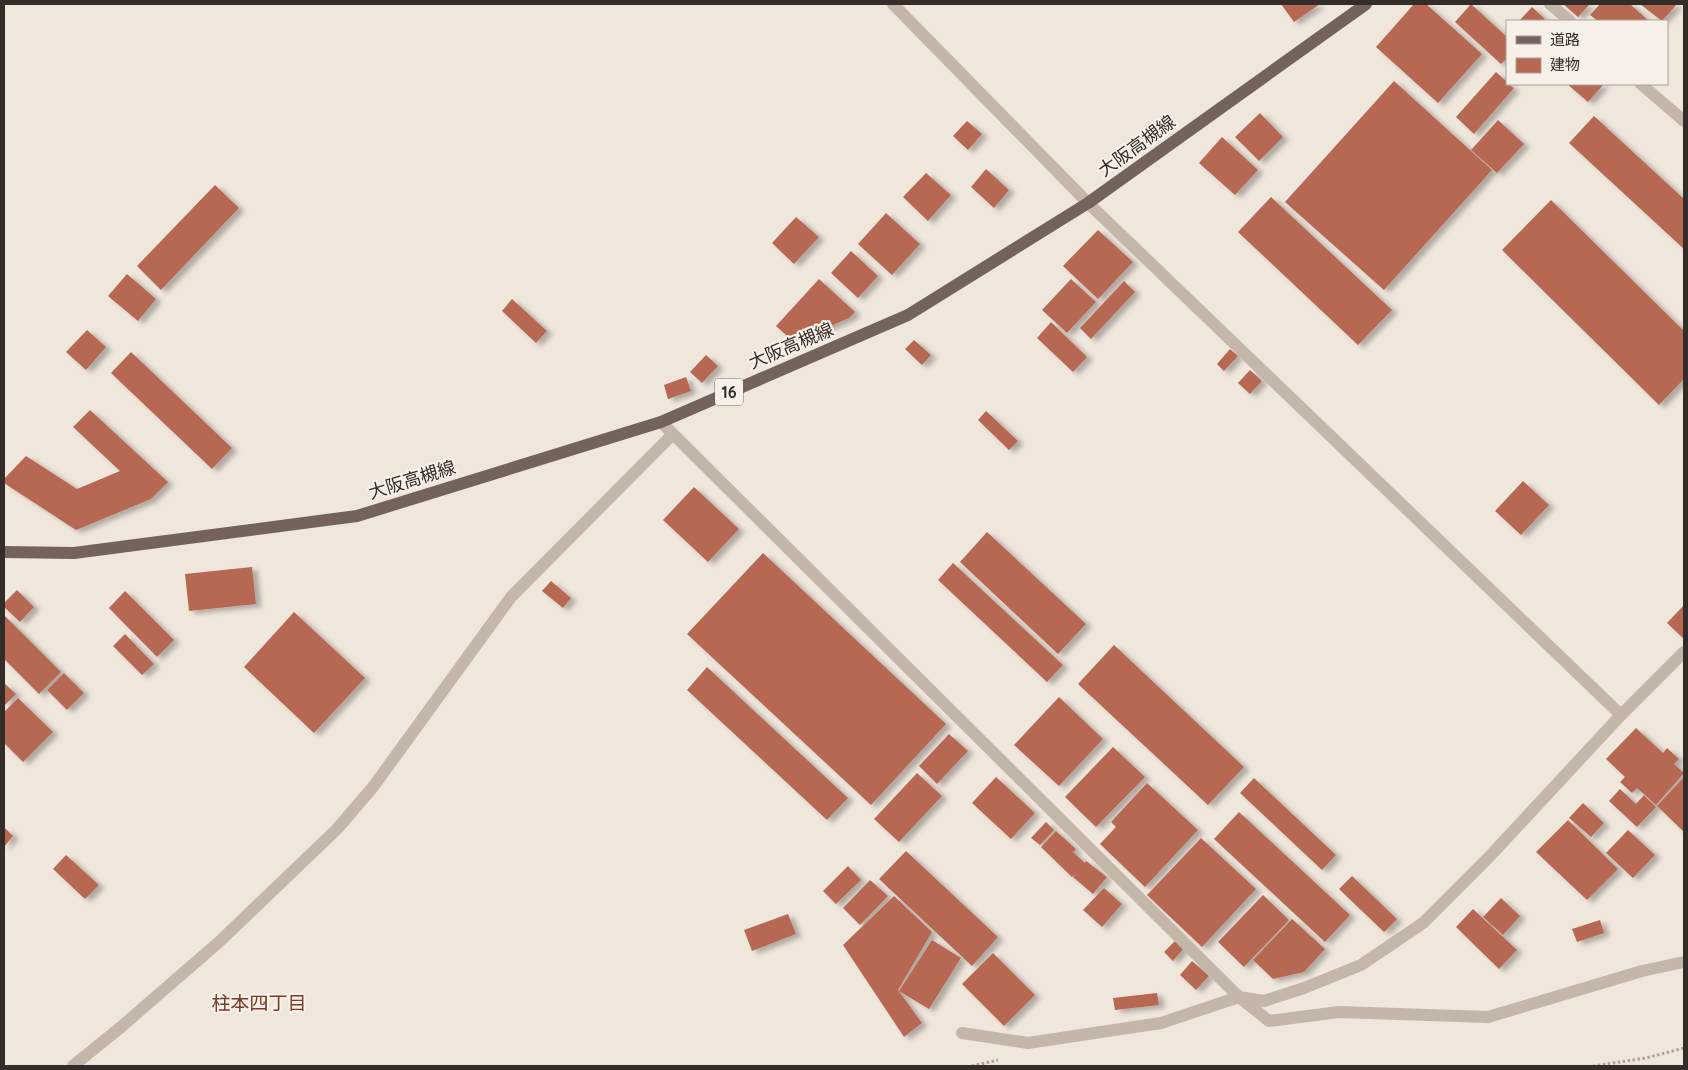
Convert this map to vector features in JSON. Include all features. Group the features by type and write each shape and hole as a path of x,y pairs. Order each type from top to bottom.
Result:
{"main road":[{"name":"大阪高槻線","path":"4,552 74,553 357,516 660,422 908,315 1088,203 1366,4"}],"street":[{"path":"893,4 1088,203 1621,715"},
{"path":"1550,4 1569,20"},
{"path":"1643,85 1684,121"},
{"path":"660,422 1239,997 1269,1021 1339,1012 1488,1017 1642,971 1684,962"},
{"path":"73,1066 219,942 337,829 373,787 512,597 673,434"},
{"path":"962,1032 1028,1043 1161,1023 1239,997 1264,1001 1304,988 1361,965 1423,923 1490,856 1621,715 1684,652"}],"path":[{"path":"1593,1066 1646,1058 1684,1048"}],"building":[{"path":"1281,4 1320,4 1294,22"},
{"path":"1414,4 1426,4 1482,54 1438,103 1376,47"},
{"path":"1471,4 1506,36 1506,59 1501,64 1455,22"},
{"path":"1563,4 1590,4 1578,17"},
{"path":"1600,4 1630,4 1648,20 1597,20 1590,15"},
{"path":"1640,4 1677,4 1663,20"},
{"path":"1532,7 1545,19 1544,20 1520,20"},
{"path":"1496,72 1506,81 1506,85 1514,88 1474,134 1456,117"},
{"path":"1394,81 1492,170 1384,290 1285,202"},
{"path":"1568,85 1603,85 1588,102"},
{"path":"1260,113 1283,137 1259,161 1235,137"},
{"path":"1594,116 1684,199 1684,249 1569,143"},
{"path":"1498,120 1524,144 1497,173 1471,150"},
{"path":"967,121 982,134 968,150 953,136"},
{"path":"1222,137 1258,170 1235,195 1199,163"},
{"path":"986,169 1009,190 994,208 971,187"},
{"path":"926,173 951,195 928,221 903,197"},
{"path":"215,185 239,208 161,290 137,266"},
{"path":"1271,197 1392,310 1358,345 1238,232"},
{"path":"1551,200 1684,331 1684,379 1659,405 1502,250"},
{"path":"886,213 920,244 892,275 858,244"},
{"path":"796,217 819,237 794,264 772,243"},
{"path":"1098,230 1133,262 1098,299 1063,266"},
{"path":"851,251 878,276 858,298 831,273"},
{"path":"127,274 156,299 138,321 108,296"},
{"path":"819,279 855,312 849,318 794,342 776,326"},
{"path":"1071,279 1096,302 1067,333 1042,310"},
{"path":"1124,281 1135,292 1091,339 1080,328"},
{"path":"512,299 547,331 536,343 502,311"},
{"path":"1051,322 1087,357 1073,372 1037,338"},
{"path":"87,330 106,347 86,370 66,352"},
{"path":"914,340 931,355 922,365 905,349"},
{"path":"1230,349 1238,356 1224,371 1217,364"},
{"path":"131,352 232,448 212,469 111,373"},
{"path":"706,355 718,366 702,383 690,372"},
{"path":"1250,370 1262,381 1250,394 1238,383"},
{"path":"686,377 691,391 668,399 664,385"},
{"path":"90,410 168,482 151,499 76,530 4,483 4,479 26,456 77,489 120,471 73,427"},
{"path":"986,411 1018,441 1009,450 978,420"},
{"path":"1523,481 1549,505 1521,535 1495,511"},
{"path":"694,487 739,529 708,562 663,520"},
{"path":"987,532 1086,624 1058,654 960,562"},
{"path":"763,553 946,724 871,805 687,634"},
{"path":"953,563 1063,665 1047,682 938,580"},
{"path":"252,567 256,604 189,611 185,574"},
{"path":"551,581 571,598 563,608 542,591"},
{"path":"17,590 34,607 20,622 4,607 4,603"},
{"path":"125,591 174,640 157,657 109,608"},
{"path":"1684,605 1684,637 1683,638 1667,623"},
{"path":"294,612 365,678 314,733 244,667"},
{"path":"4,615 61,672 39,694 4,659"},
{"path":"125,634 154,664 142,675 113,646"},
{"path":"1114,645 1244,767 1208,805 1078,684"},
{"path":"707,667 848,798 827,820 687,690"},
{"path":"64,673 84,693 67,710 47,690"},
{"path":"4,683 16,694 4,706"},
{"path":"1059,697 1103,739 1059,786 1014,745"},
{"path":"18,698 53,732 23,762 4,743 4,712"},
{"path":"1636,728 1663,753 1667,748 1679,759 1674,764 1684,773 1656,805 1637,788 1632,793 1620,782 1625,777 1606,759"},
{"path":"949,734 968,751 937,784 919,766"},
{"path":"1113,747 1145,777 1096,827 1065,797"},
{"path":"917,773 942,796 899,842 874,819"},
{"path":"996,777 1035,813 1011,839 972,803"},
{"path":"1684,777 1684,832 1657,806"},
{"path":"1254,778 1336,855 1322,870 1240,793"},
{"path":"1147,783 1198,830 1145,887 1100,844 1116,827 1111,822"},
{"path":"1620,789 1636,804 1644,795 1656,807 1637,827 1609,801"},
{"path":"1583,803 1604,823 1591,837 1569,818"},
{"path":"1239,812 1350,915 1325,942 1214,839"},
{"path":"1568,820 1618,869 1587,900 1536,852"},
{"path":"1046,822 1054,830 1040,845 1031,838"},
{"path":"4,827 13,836 4,847"},
{"path":"1628,830 1655,855 1633,878 1606,853"},
{"path":"1056,831 1076,849 1073,852 1085,863 1086,861 1107,877 1093,894 1073,877 1077,873 1072,877 1041,847"},
{"path":"1201,838 1256,889 1202,947 1147,895"},
{"path":"906,851 998,937 972,966 879,879"},
{"path":"66,855 99,885 85,899 53,869"},
{"path":"848,866 861,880 836,904 823,891"},
{"path":"1352,876 1397,919 1384,932 1339,889"},
{"path":"870,880 888,896 860,925 843,908"},
{"path":"1104,888 1122,904 1102,927 1083,910"},
{"path":"1263,895 1289,920 1244,967 1218,942"},
{"path":"894,896 932,932 898,990 922,1023 904,1037 843,945"},
{"path":"1501,898 1520,916 1503,935 1483,917"},
{"path":"1473,909 1517,950 1499,969 1456,927"},
{"path":"788,914 796,934 752,951 744,930"},
{"path":"1292,919 1325,949 1304,972 1273,979 1253,960"},
{"path":"1600,920 1604,933 1577,942 1572,929"},
{"path":"932,940 961,958 929,1009 899,991"},
{"path":"1176,940 1184,948 1173,961 1164,952"},
{"path":"993,953 1035,995 1004,1026 962,984"},
{"path":"1192,961 1209,976 1196,990 1180,975"},
{"path":"1157,993 1159,1005 1115,1010 1113,998"}],"district":[{"name":"柱本四丁目","path":"259,1003"}]}
